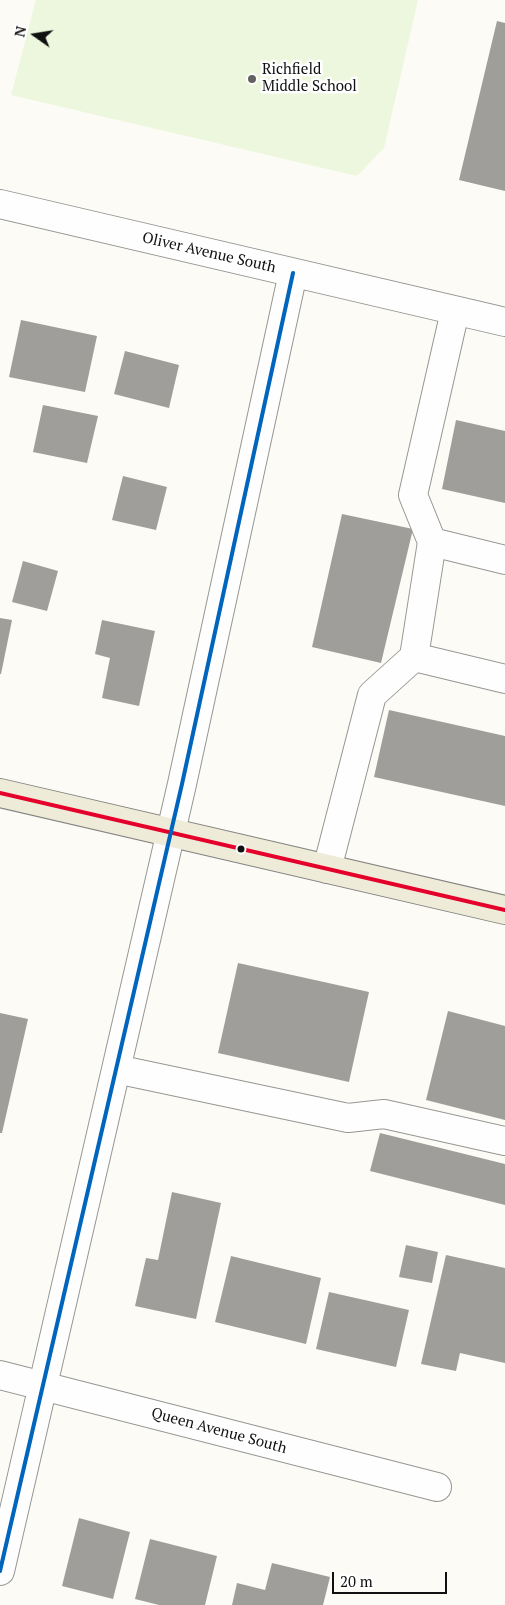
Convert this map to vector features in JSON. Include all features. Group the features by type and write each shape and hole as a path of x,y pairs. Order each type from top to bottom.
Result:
{"main road":[{"path":"0,793 505,910"}],"street":[{"name":"Oliver Avenue South","path":"0,204 505,322"},
{"path":"0,1571 170,832 293,273"},
{"path":"327,868 372,695 414,657 432,542 413,495 455,311"},
{"path":"432,542 505,560"},
{"path":"414,657 505,679"},
{"path":"116,1069 348,1118 384,1114 505,1142"},
{"name":"Queen Avenue South","path":"0,1375 437,1488"}],"green space":[{"path":"36,0 418,0 384,148 357,176 11,95"}],"building":[{"path":"497,21 505,23 505,191 459,180"},
{"path":"21,320 97,336 85,392 9,377"},
{"path":"125,351 179,365 169,408 114,394"},
{"path":"43,405 98,416 87,463 33,452"},
{"path":"456,420 505,431 505,503 442,489"},
{"path":"123,476 167,487 156,530 112,520"},
{"path":"342,514 413,529 381,663 312,647"},
{"path":"23,561 58,571 47,611 12,602"},
{"path":"0,618 12,620 1,674 0,674"},
{"path":"102,620 155,631 139,706 102,698 110,658 95,654"},
{"path":"389,710 505,736 505,806 374,777"},
{"path":"238,963 369,992 349,1082 218,1053"},
{"path":"448,1011 505,1026 505,1120 426,1100"},
{"path":"0,1013 28,1019 2,1133 0,1133"},
{"path":"380,1133 505,1164 505,1205 370,1171"},
{"path":"172,1192 221,1203 196,1319 135,1306 146,1258 158,1260"},
{"path":"406,1245 438,1252 432,1283 399,1277"},
{"path":"446,1255 505,1268 505,1363 460,1353 456,1371 421,1364"},
{"path":"231,1256 321,1278 306,1344 215,1322"},
{"path":"329,1292 409,1310 396,1367 316,1349"},
{"path":"79,1518 130,1532 113,1599 62,1586"},
{"path":"150,1539 217,1556 205,1605 159,1605 135,1599"},
{"path":"272,1563 330,1577 323,1605 232,1605 237,1583 265,1590"}],"transit line":[{"path":"0,1571 182,784 293,273"},
{"path":"0,793 505,910"}],"place":[{"name":"Richfield Middle School","path":"252,79"}]}
